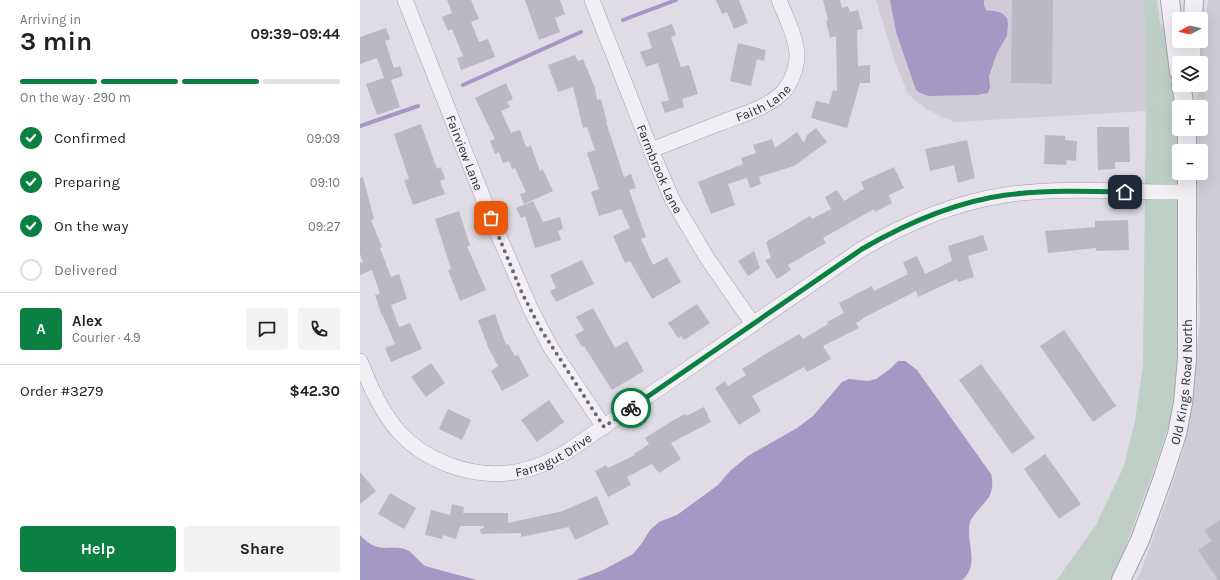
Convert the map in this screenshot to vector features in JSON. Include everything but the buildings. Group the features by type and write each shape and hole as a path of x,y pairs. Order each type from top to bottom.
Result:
{"street":[{"name":"Fairview Lane","path":"406,0 491,218 531,310 552,348 604,427"},
{"name":"Farmbrook Lane","path":"592,0 651,150 672,199 692,236 752,324"},
{"name":"Faith Lane","path":"651,150 755,110 772,101 783,92 791,80 797,55 793,37 779,0"},
{"path":"1170,0 1177,56"},
{"path":"1193,12 1194,0"},
{"name":"Old Kings Road North","path":"1121,580 1138,546 1155,502 1171,454 1180,418 1186,380 1187,359 1187,180"},
{"name":"Farragut Drive","path":"360,361 385,413 410,442 427,454 447,464 478,472 497,474 520,471 559,457 862,249 906,226 943,210 1005,195 1038,192 1187,192"}],"shaded area":[{"path":"876,0 1144,0 1146,111 954,122 926,109 908,94 895,62"},
{"path":"890,0 984,0 986,10 1002,13 1007,18 1007,36 997,53 989,76 990,87 988,93 976,95 929,96 916,90 896,32"},
{"path":"1144,0 1157,0 1160,23 1166,29 1172,74 1172,92 1174,92 1175,100 1172,100 1172,136 1178,136 1179,144 1172,144 1172,180 1179,180 1179,333 1176,394 1173,411 1156,464 1112,580 1057,580 1096,525 1124,466 1135,421 1143,364 1146,111"},
{"path":"1208,0 1220,0 1220,580 1136,580 1140,574 1169,494 1185,444 1200,321 1196,180 1208,180 1208,144 1196,144 1196,136 1208,136 1208,100 1197,100 1198,92 1208,92 1208,56 1202,56 1203,48 1208,48 1208,12 1207,12"},
{"path":"898,361 905,361 917,370 991,474 992,487 989,497 970,522 969,537 972,560 968,574 962,580 576,580 603,570 633,554 650,530 659,522 677,515 718,485 730,471 748,456 797,428 813,416 842,382 849,379 868,381 876,379"},
{"path":"360,535 373,546 409,551 425,566 477,580 360,580"}],"waterway":[{"path":"623,20 676,0"},
{"path":"463,85 581,32"},
{"path":"360,126 418,106"}],"way so far":[{"path":"491,218 522,293 540,328 604,427 631,408"}],"route":[{"path":"631,408 862,249 920,219 967,203 1005,195 1061,191 1125,192"}]}
